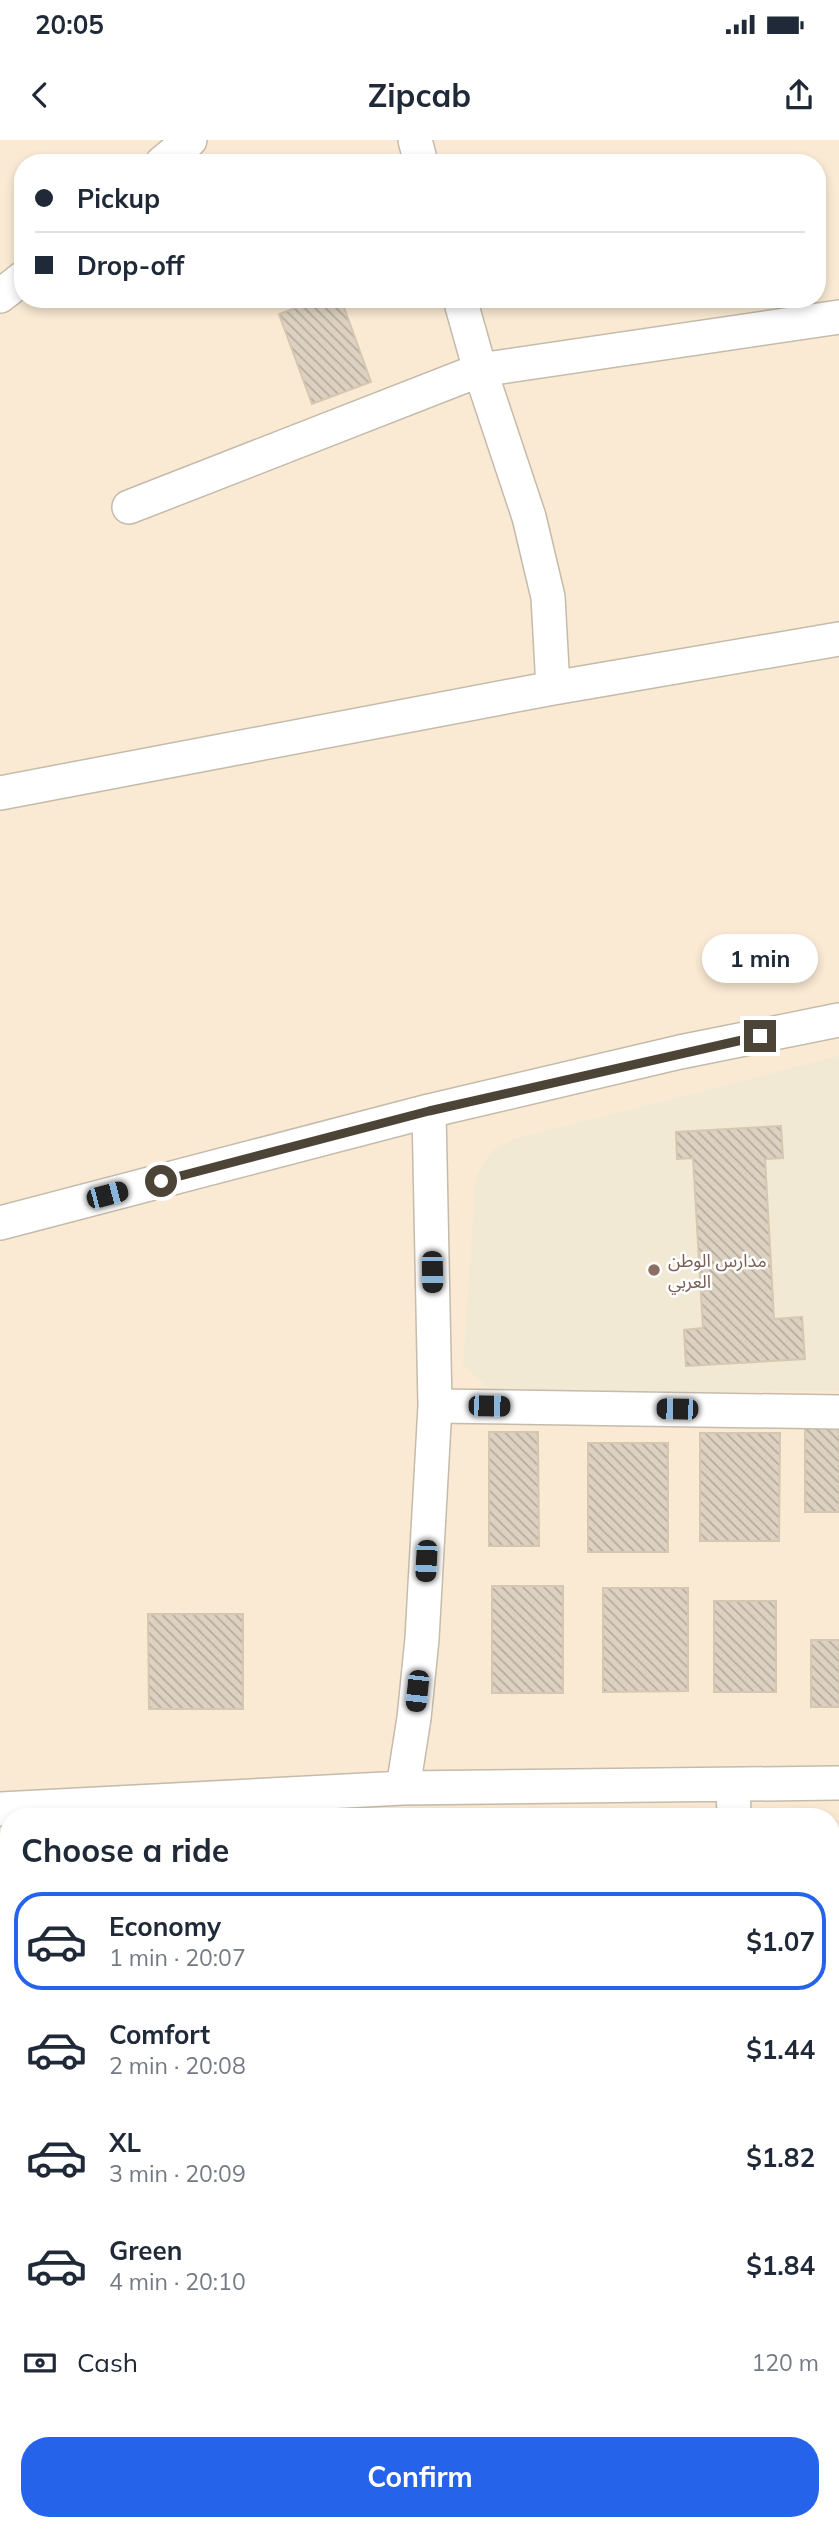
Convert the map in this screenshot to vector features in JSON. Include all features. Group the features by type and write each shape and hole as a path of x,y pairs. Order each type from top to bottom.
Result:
{"street":[{"path":"173,154 190,140"},
{"path":"0,296 14,285"},
{"path":"463,308 480,370 529,517 548,597 553,688"},
{"path":"129,507 480,370 839,317"},
{"path":"0,793 553,688 839,639"},
{"path":"0,1223 429,1111 680,1052 839,1020"},
{"path":"403,1788 422,1639 435,1406 429,1111"},
{"path":"435,1406 839,1412"},
{"path":"19,1808 403,1788 734,1801 839,1783"}],"shaded area":[{"path":"0,140 839,140 839,1808 0,1808"},
{"name":"مدارس الوطن العربي","path":"839,1056 839,1391 493,1392 463,1365 476,1175 492,1151 515,1139"}],"building":[{"path":"295,308 344,308 371,382 312,404 279,314"},
{"path":"781,1126 783,1158 765,1159 774,1319 802,1317 805,1359 686,1366 684,1330 703,1328 693,1158 677,1159 676,1132"},
{"path":"805,1422 839,1422 839,1512 805,1512"},
{"path":"489,1432 538,1432 539,1546 489,1546"},
{"path":"700,1433 780,1433 779,1541 700,1541"},
{"path":"588,1443 668,1443 668,1552 588,1552"},
{"path":"492,1586 563,1586 563,1693 492,1693"},
{"path":"603,1588 688,1588 688,1691 603,1692"},
{"path":"714,1601 776,1601 776,1692 714,1692"},
{"path":"148,1614 243,1614 243,1709 149,1709"},
{"path":"811,1640 839,1640 839,1707 811,1707"}],"place":[{"name":"مدارس الوطن العربي","path":"654,1270"}],"route":[{"path":"161,1181 429,1111 760,1036"}]}
